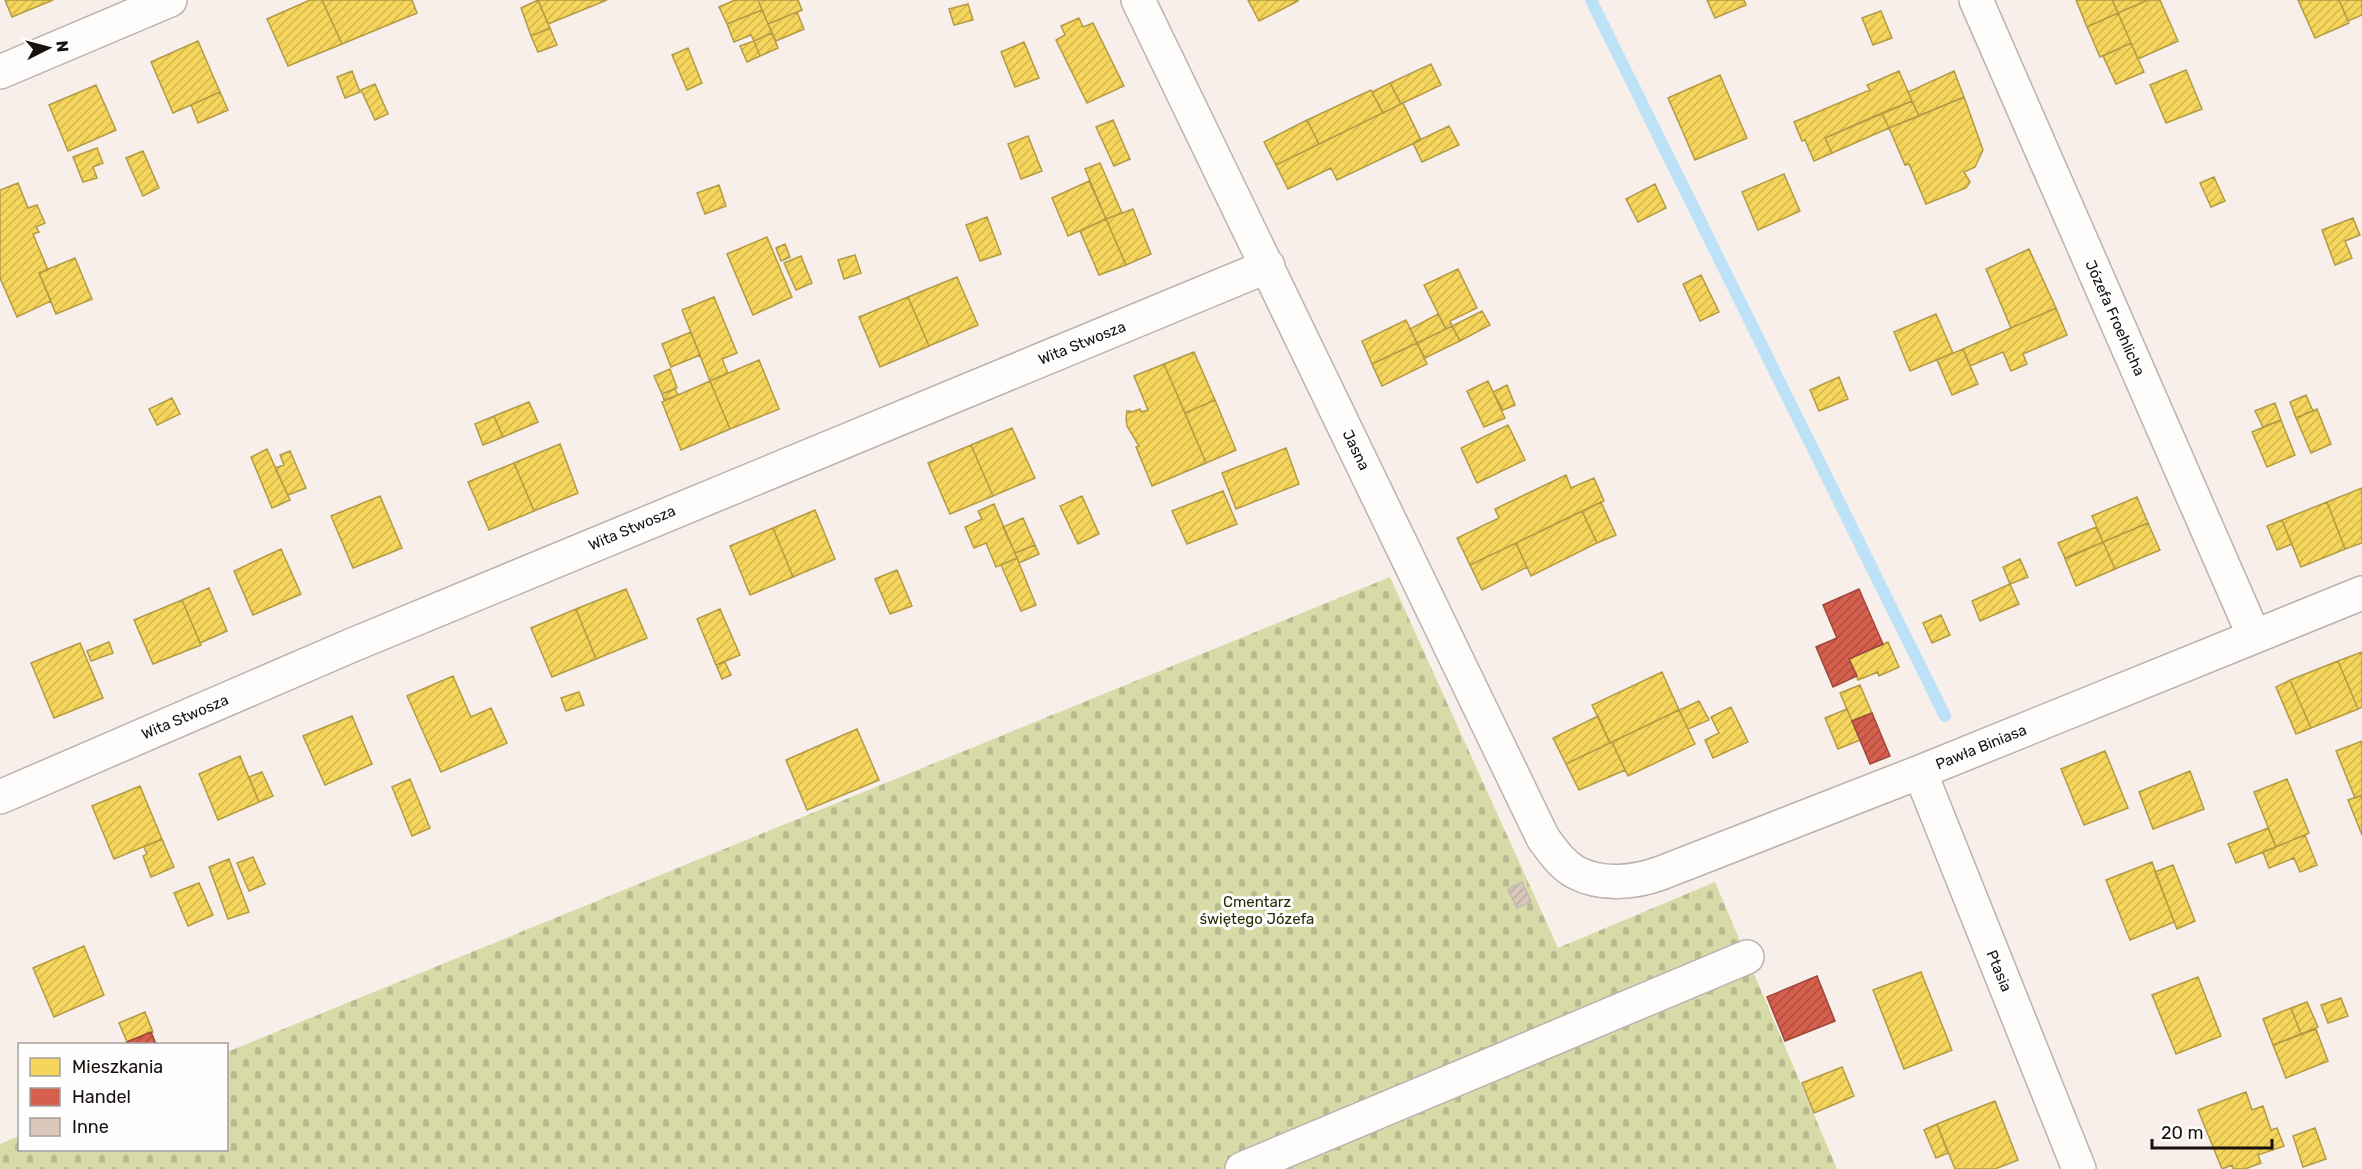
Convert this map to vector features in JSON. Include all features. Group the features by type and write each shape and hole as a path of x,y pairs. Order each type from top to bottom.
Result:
{"street":[{"path":"0,72 170,0"},
{"name":"Jasna","path":"1138,0 1543,838 1557,857 1574,872 1596,879"},
{"name":"Józefa Froehlicha","path":"1976,0 2254,636"},
{"name":"Wita Stwosza","path":"0,797 382,632 1268,266"},
{"name":"Pawła Biniasa","path":"1596,879 1641,880 1920,772 2362,593"},
{"name":"Ptasia","path":"1920,772 2079,1169"},
{"path":"1242,1169 1747,957"}],"green space":[{"name":"Cmentarz świętego Józefa","path":"1390,577 1558,948 1715,882 1837,1169 0,1169 0,1144 18,1136 18,1151 228,1151 228,1052"}],"building: Mieszkania":[{"path":"5,0 53,0 12,17"},
{"path":"310,0 322,0 342,44 288,66 267,19"},
{"path":"322,0 412,0 417,13 342,44"},
{"path":"538,0 607,0 548,24"},
{"path":"538,0 550,28 531,36 521,8"},
{"path":"735,0 758,0 762,10 727,24 719,7"},
{"path":"758,0 798,0 802,10 768,24"},
{"path":"1248,0 1298,0 1298,1 1259,21"},
{"path":"1707,0 1744,0 1746,5 1715,18"},
{"path":"2076,0 2112,0 2118,13 2087,27"},
{"path":"2112,0 2148,0 2118,13"},
{"path":"2148,0 2160,0 2178,41 2138,59 2118,13"},
{"path":"2298,0 2339,0 2349,23 2315,38"},
{"path":"2339,0 2362,0 2362,15 2348,21"},
{"path":"968,4 973,20 954,25 949,9"},
{"path":"762,10 772,33 754,41 751,35 734,42 727,24"},
{"path":"1881,11 1892,38 1873,45 1862,18"},
{"path":"797,12 804,29 776,41 768,24"},
{"path":"2118,13 2131,43 2100,57 2087,27"},
{"path":"1079,18 1083,27 1093,23 1124,86 1087,103 1056,40 1065,35 1061,26"},
{"path":"550,28 557,45 538,52 531,36"},
{"path":"772,33 778,48 760,56 754,41"},
{"path":"198,41 220,92 173,113 151,62"},
{"path":"754,41 760,56 747,62 740,46"},
{"path":"1024,42 1039,78 1015,87 1001,52"},
{"path":"2131,43 2144,72 2116,84 2103,56"},
{"path":"688,48 702,83 687,90 672,55"},
{"path":"1431,64 1441,85 1401,104 1390,83"},
{"path":"2186,70 2202,109 2166,123 2150,85"},
{"path":"352,71 360,92 345,98 337,77"},
{"path":"1899,71 1912,101 1825,138 1832,153 1814,161 1794,122 1870,90 1867,85"},
{"path":"1954,71 1964,97 1919,116 1908,92"},
{"path":"1720,75 1747,138 1695,160 1668,98"},
{"path":"1390,83 1401,104 1383,113 1372,92"},
{"path":"375,84 388,114 375,120 361,90"},
{"path":"96,85 116,130 68,151 49,105"},
{"path":"1371,90 1383,113 1319,144 1307,120"},
{"path":"220,92 228,110 198,123 191,105"},
{"path":"1964,97 1983,150 1975,167 1964,172 1970,182 1966,188 1926,204 1909,164 1905,165 1889,128"},
{"path":"1912,101 1919,116 1889,128 1882,113"},
{"path":"1403,103 1421,140 1337,180 1331,168 1288,189 1276,165"},
{"path":"1882,113 1889,128 1832,153 1825,138"},
{"path":"1113,120 1130,159 1114,166 1096,127"},
{"path":"1307,120 1319,144 1276,165 1264,142"},
{"path":"1449,126 1459,145 1422,162 1413,143"},
{"path":"1028,136 1042,171 1021,179 1008,144"},
{"path":"97,148 103,163 93,167 97,178 83,182 73,157"},
{"path":"143,151 159,188 143,196 126,158"},
{"path":"1100,163 1122,213 1106,219 1085,169"},
{"path":"1784,174 1800,211 1758,230 1742,192"},
{"path":"2214,177 2225,201 2211,207 2200,183"},
{"path":"1089,181 1106,219 1068,236 1052,198"},
{"path":"18,183 28,208 37,205 45,223 36,227 39,232 33,234 48,270 39,273 51,301 17,317 0,278 0,190"},
{"path":"1655,184 1666,208 1638,222 1626,199"},
{"path":"719,185 726,206 705,214 697,193"},
{"path":"1133,209 1151,254 1126,265 1106,219"},
{"path":"987,217 1001,254 980,261 966,225"},
{"path":"2353,218 2360,235 2345,241 2352,258 2335,265 2322,230"},
{"path":"1106,219 1126,265 1099,275 1080,231"},
{"path":"767,237 792,297 753,315 727,254"},
{"path":"785,244 790,257 781,261 776,248"},
{"path":"2029,249 2056,308 2011,328 1986,269"},
{"path":"855,255 861,273 844,279 838,260"},
{"path":"801,256 812,283 796,290 784,263"},
{"path":"75,258 92,299 56,314 39,273"},
{"path":"1458,269 1477,308 1450,321 1452,326 1446,329 1424,285"},
{"path":"1701,275 1719,312 1700,321 1683,284"},
{"path":"957,277 978,325 929,346 908,297"},
{"path":"714,297 737,353 722,359 728,373 710,381 682,310"},
{"path":"908,297 929,346 880,367 859,317"},
{"path":"2056,308 2067,335 2023,354 2027,364 2011,371 2003,352 1970,366 1963,349"},
{"path":"1482,311 1490,325 1460,341 1452,326"},
{"path":"1438,314 1446,329 1417,343 1410,329"},
{"path":"1936,314 1953,353 1910,371 1894,332"},
{"path":"1406,320 1417,343 1372,364 1362,341"},
{"path":"1452,326 1460,341 1425,358 1417,343"},
{"path":"691,332 700,355 671,367 662,344"},
{"path":"1417,343 1427,364 1382,386 1372,364"},
{"path":"1963,349 1978,384 1952,395 1937,360"},
{"path":"1194,352 1215,400 1185,413 1164,364"},
{"path":"759,360 779,409 730,429 710,381"},
{"path":"1164,364 1206,463 1152,486 1136,447 1139,446 1127,426 1126,418 1127,411 1130,411 1129,413 1140,409 1141,412 1148,410 1134,376"},
{"path":"670,369 677,388 662,394 654,376"},
{"path":"1839,377 1848,399 1819,411 1810,390"},
{"path":"710,381 730,429 681,450 662,402"},
{"path":"1488,381 1505,418 1484,427 1467,391"},
{"path":"1507,385 1515,405 1503,410 1493,392"},
{"path":"675,389 678,395 664,400 662,394"},
{"path":"2306,395 2313,411 2296,418 2290,402"},
{"path":"172,398 180,414 157,425 149,409"},
{"path":"1215,400 1236,450 1206,463 1185,413"},
{"path":"529,402 538,422 503,437 494,416"},
{"path":"2275,403 2281,420 2263,427 2255,411"},
{"path":"2317,409 2331,444 2311,453 2296,418"},
{"path":"494,416 503,437 483,445 475,424"},
{"path":"2281,420 2295,455 2267,467 2252,432"},
{"path":"1508,425 1525,460 1477,483 1461,448"},
{"path":"1012,428 1035,478 993,496 971,445"},
{"path":"560,444 578,493 534,511 514,463"},
{"path":"971,445 993,496 950,514 928,463"},
{"path":"1286,448 1299,484 1236,509 1222,473"},
{"path":"267,449 290,500 272,508 251,457"},
{"path":"290,451 306,488 288,495 275,468 284,465 280,455"},
{"path":"514,463 534,511 489,530 468,482"},
{"path":"1566,475 1571,488 1594,478 1604,501 1470,565 1457,538 1499,518 1495,509"},
{"path":"2362,488 2362,543 2345,549 2327,502"},
{"path":"1223,491 1237,524 1187,544 1172,511"},
{"path":"380,496 402,548 353,568 331,516"},
{"path":"1082,496 1099,534 1078,544 1060,506"},
{"path":"2137,497 2148,523 2103,542 2092,516"},
{"path":"1601,502 1616,535 1597,543 1582,511"},
{"path":"2327,502 2345,549 2301,567 2282,520"},
{"path":"994,504 1017,558 996,567 986,543 974,548 965,527 982,519 978,511"},
{"path":"815,510 835,559 793,577 773,528"},
{"path":"1582,511 1597,543 1531,576 1516,543"},
{"path":"1023,518 1035,545 1015,553 1003,527"},
{"path":"2282,520 2292,544 2277,550 2267,526"},
{"path":"2148,523 2160,550 2115,569 2103,542"},
{"path":"2096,527 2103,542 2065,558 2058,543"},
{"path":"773,528 793,577 750,595 730,546"},
{"path":"2103,542 2115,569 2076,586 2065,559"},
{"path":"1516,543 1527,567 1482,590 1470,565"},
{"path":"1035,545 1039,554 1019,563 1015,553"},
{"path":"281,549 301,594 253,615 234,571"},
{"path":"1017,558 1036,605 1021,611 1001,565"},
{"path":"2020,559 2028,577 2010,584 2003,567"},
{"path":"897,570 912,606 890,614 875,579"},
{"path":"2010,584 2019,604 1980,621 1972,601"},
{"path":"209,588 227,631 200,643 182,600"},
{"path":"626,589 647,638 596,659 576,609"},
{"path":"182,600 201,645 153,664 134,620"},
{"path":"576,609 596,659 552,677 531,628"},
{"path":"720,609 740,655 716,665 697,619"},
{"path":"1941,615 1950,635 1932,643 1923,623"},
{"path":"109,642 113,653 91,661 87,651"},
{"path":"1888,642 1899,667 1879,676 1878,672 1858,680 1849,659"},
{"path":"80,643 103,698 54,718 31,663"},
{"path":"2362,652 2362,707 2358,709 2338,661"},
{"path":"2338,661 2358,709 2311,728 2290,680"},
{"path":"725,662 731,675 722,679 716,665"},
{"path":"1662,672 1679,710 1610,743 1592,705"},
{"path":"453,676 471,717 491,708 507,743 441,772 407,696"},
{"path":"2290,680 2311,728 2296,734 2276,687"},
{"path":"1860,685 1872,713 1852,721 1840,693"},
{"path":"579,692 584,705 566,711 561,698"},
{"path":"1699,701 1709,720 1688,729 1679,710"},
{"path":"1731,707 1748,742 1713,758 1705,740 1719,733 1711,717"},
{"path":"1847,709 1860,740 1838,749 1825,718"},
{"path":"1679,710 1695,744 1628,776 1612,742"},
{"path":"352,716 372,764 325,785 303,736"},
{"path":"1598,716 1610,743 1566,764 1553,738"},
{"path":"857,729 879,780 807,810 786,760"},
{"path":"2362,741 2362,795 2355,798 2336,751"},
{"path":"1612,742 1625,770 1579,790 1566,764"},
{"path":"2105,751 2128,808 2084,825 2061,769"},
{"path":"240,756 259,802 218,820 199,774"},
{"path":"2190,771 2204,809 2153,829 2139,792"},
{"path":"262,772 273,796 259,802 249,777"},
{"path":"410,779 430,828 412,836 392,787"},
{"path":"2287,779 2309,833 2276,847 2254,792"},
{"path":"140,786 162,839 114,859 92,806"},
{"path":"2362,795 2362,835 2348,800"},
{"path":"2268,828 2276,847 2236,863 2228,844"},
{"path":"2305,835 2317,865 2300,872 2294,858 2269,868 2263,852"},
{"path":"162,839 174,867 151,877 143,856 147,854 144,847"},
{"path":"253,857 265,884 249,891 237,863"},
{"path":"229,859 249,912 228,919 209,867"},
{"path":"2152,862 2174,922 2130,940 2106,880"},
{"path":"2173,865 2195,921 2177,929 2155,872"},
{"path":"199,883 213,915 188,926 174,893"},
{"path":"84,946 104,995 54,1017 33,968"},
{"path":"1921,972 1952,1050 1904,1069 1873,990"},
{"path":"2198,977 2221,1036 2176,1054 2152,995"},
{"path":"2341,998 2348,1016 2328,1023 2321,1005"},
{"path":"2307,1002 2318,1027 2301,1034 2291,1008"},
{"path":"2291,1008 2301,1034 2273,1045 2263,1019"},
{"path":"145,1012 153,1032 127,1042 119,1023"},
{"path":"2316,1029 2328,1061 2286,1078 2273,1045"},
{"path":"1842,1067 1854,1096 1814,1113 1802,1083"},
{"path":"2246,1092 2252,1110 2263,1106 2271,1130 2277,1128 2284,1146 2258,1155 2261,1163 2245,1169 2233,1169 2232,1165 2222,1169 2198,1110"},
{"path":"1995,1101 2018,1160 1995,1169 1955,1169 1937,1124"},
{"path":"1937,1124 1948,1153 1936,1158 1924,1130"},
{"path":"2315,1128 2326,1159 2303,1167 2293,1136"}],"building: Handel":[{"path":"1859,589 1883,644 1849,659 1857,676 1833,687 1816,647 1837,638 1823,605"},
{"path":"1872,713 1890,756 1870,764 1852,721"},
{"path":"1817,976 1835,1021 1785,1041 1767,997"},
{"path":"151,1032 156,1043 128,1043"}],"building: Inne":[{"path":"1522,882 1531,901 1517,908 1508,889"}],"waterway":[{"path":"1591,0 1945,716"}]}
